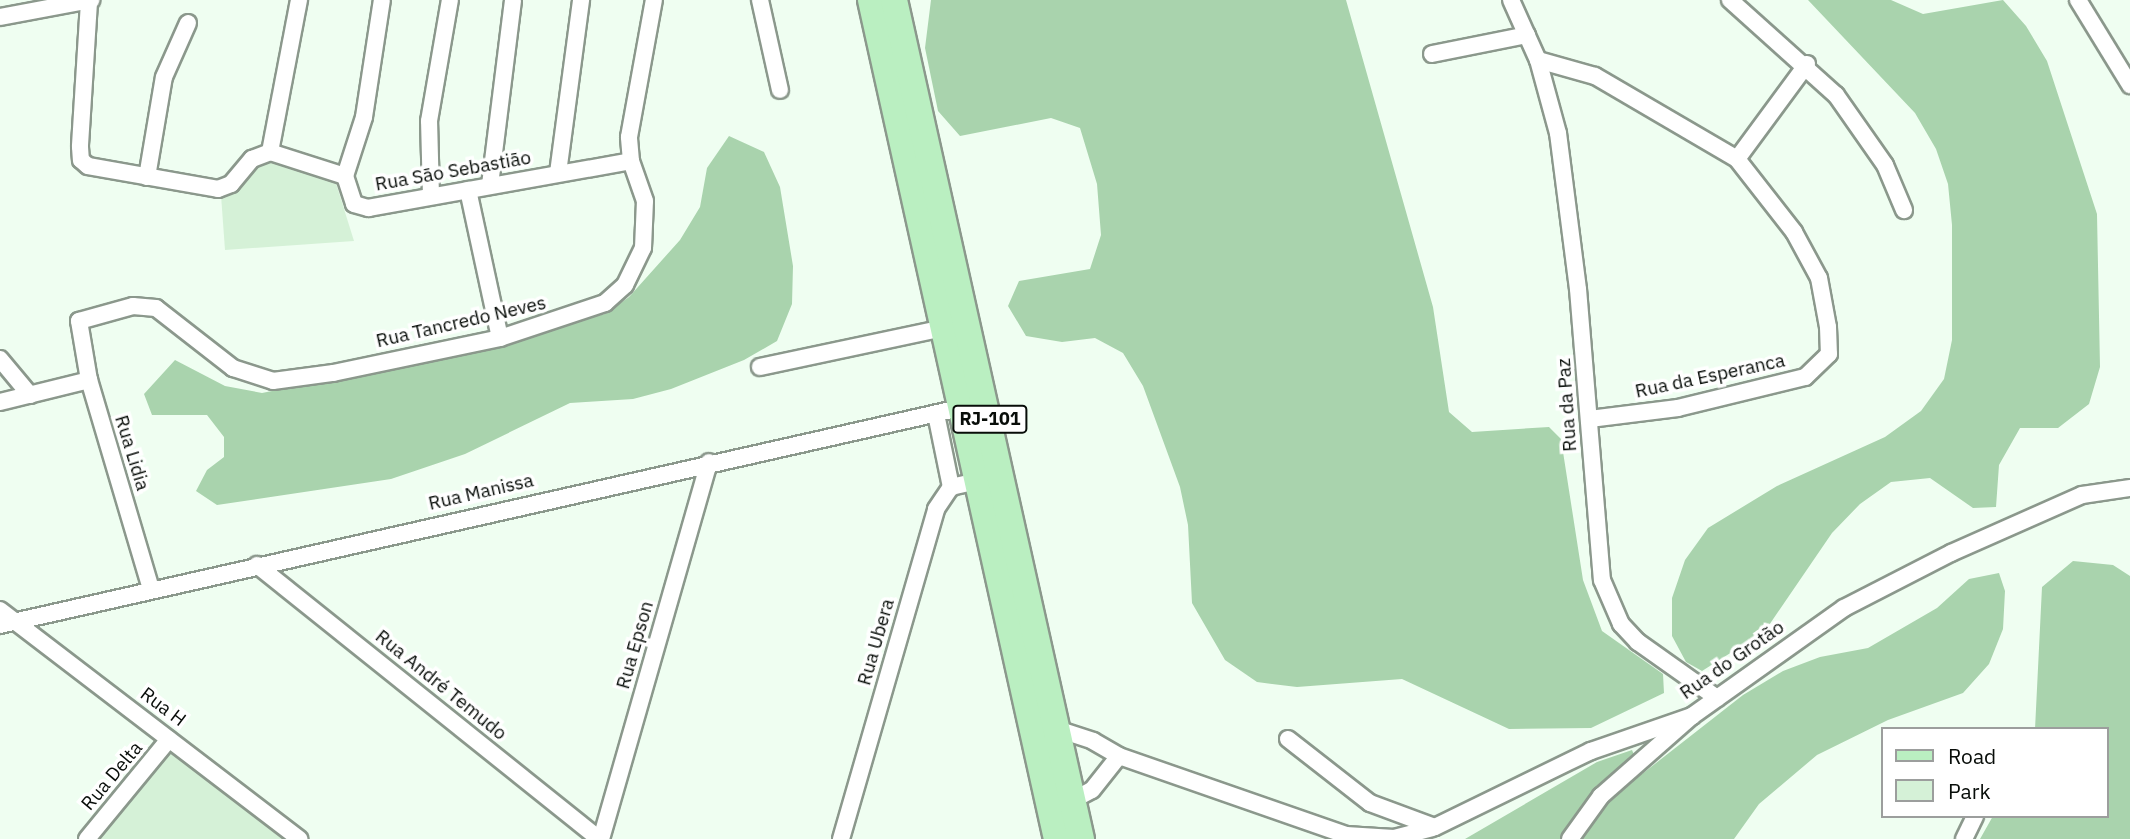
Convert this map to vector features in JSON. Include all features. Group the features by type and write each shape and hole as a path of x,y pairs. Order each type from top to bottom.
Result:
{"main road":[{"name":"RJ-101","path":"871,0 943,328 948,411 978,481 1057,839"},
{"name":"RJ-101","path":"894,0 1081,839"}],"street":[{"path":"0,18 90,1 79,147 88,166 218,189 234,181 252,159 270,152 299,0"},
{"path":"345,176 363,117 382,0"},
{"path":"431,196 429,121 450,0"},
{"path":"490,185 513,0"},
{"path":"558,173 581,0"},
{"name":"Rua Tancredo Neves","path":"77,328 85,316 146,306 166,313 219,357 257,379 290,380 500,338 589,312 625,285 637,266 646,217 641,182 631,161 629,137 654,0"},
{"path":"760,0 780,90"},
{"name":"Rua da Paz","path":"1511,0 1538,60 1551,99 1564,173 1590,419 1597,551 1610,603 1639,642 1717,698"},
{"path":"1730,0 1807,64 1856,121 1885,165 1904,210"},
{"path":"2078,0 2130,85"},
{"path":"147,177 164,76 188,23"},
{"path":"1432,54 1527,35"},
{"path":"1538,60 1595,76 1737,159 1807,64"},
{"name":"Rua Sāo Sebastiāo","path":"270,152 345,176 351,198 360,207 631,161"},
{"name":"Rua da Esperanca","path":"1590,419 1759,391 1805,377 1829,354 1819,278 1794,232 1737,159"},
{"path":"468,190 500,338"},
{"name":"Rua Lidia","path":"77,328 89,380 151,589"},
{"path":"760,367 943,328"},
{"path":"0,359 30,395"},
{"path":"0,402 89,380"},
{"path":"948,411 951,487 978,481"},
{"name":"Rua Manissa","path":"4,618 151,589 709,462 948,411"},
{"name":"Rua Epson","path":"600,839 709,462"},
{"name":"Rua Ubera","path":"841,839 936,509 951,487"},
{"name":"Rua do Grotão","path":"1057,729 1093,741 1119,756 1346,835 1394,838 1435,827 1591,751 1692,716 1805,635 1887,585 2044,510 2082,495 2130,488"},
{"name":"Rua André Temudo","path":"257,565 600,839"},
{"name":"Rua H","path":"4,618 299,839"},
{"path":"1570,839 1601,796 1692,716"},
{"name":"Rua Delta","path":"87,839 169,739"},
{"path":"1288,739 1370,803 1435,827"},
{"path":"1073,800 1092,790 1119,756"},
{"path":"1964,839 1974,818"}],"green space":[{"path":"931,0 1346,0 1433,307 1449,412 1472,432 1549,427 1561,439 1583,580 1602,631 1663,674 1664,693 1591,728 1509,729 1402,679 1297,687 1257,682 1225,660 1192,603 1188,525 1180,487 1143,386 1123,353 1095,338 1062,342 1026,336 1008,306 1019,281 1090,269 1101,235 1097,184 1080,128 1051,118 960,136 938,111 925,48"},
{"path":"1808,0 1891,0 1923,14 2003,0 2026,26 2047,61 2097,214 2100,367 2089,404 2058,428 2020,428 1999,465 1996,507 1973,508 1930,478 1891,482 1860,504 1832,533 1765,631 1702,671 1686,662 1672,636 1672,598 1685,560 1708,528 1777,486 1885,437 1921,411 1944,379 1952,340 1952,225 1948,184 1936,149 1915,113"},
{"path":"729,136 764,152 780,187 793,266 792,304 777,341 744,360 671,389 633,399 570,403 465,454 391,479 217,505 196,491 207,470 224,457 224,437 207,415 152,415 144,394 175,360 225,386 262,393 432,359 605,314 629,297 680,240 700,207 707,168"},
{"path":"271,161 335,180 354,241 225,250 221,195 251,167"},
{"path":"2073,561 2113,565 2130,576 2130,839 1980,839 1992,818 2109,818 2109,727 2035,727 2042,587"},
{"path":"1999,573 2005,591 2003,629 1989,664 1963,693 1888,720 1817,755 1759,804 1734,839 1465,839 1597,762 1632,750 1642,774 1743,695 1783,671 1820,657 1868,648 1937,608 1969,579"},
{"path":"169,739 299,839 87,839"}]}
